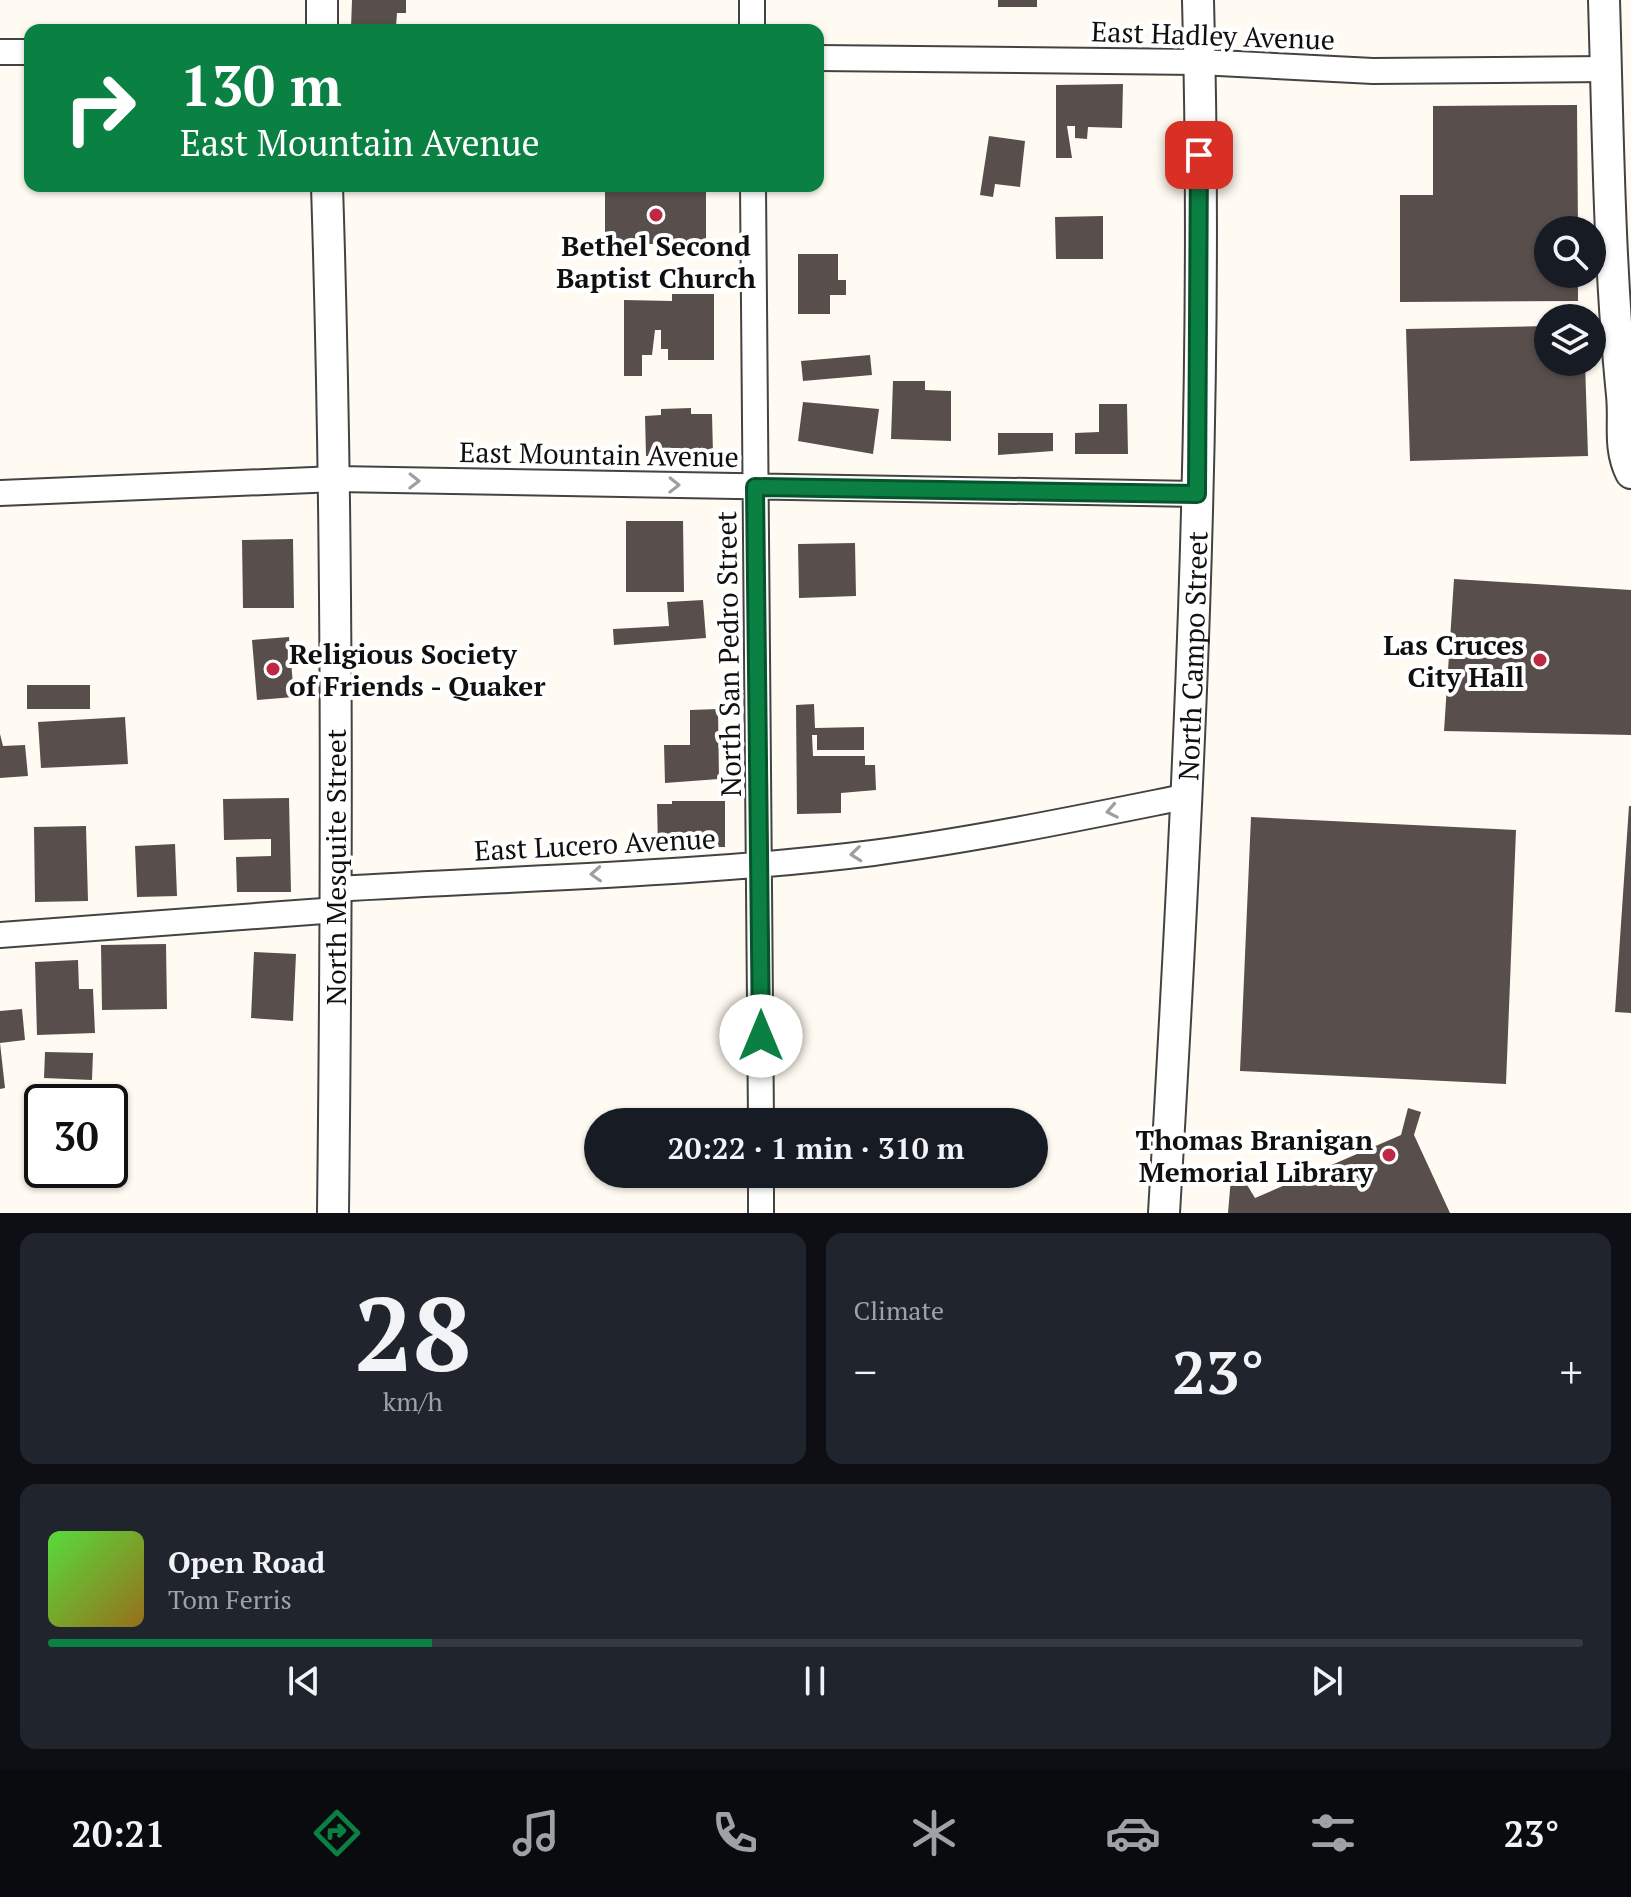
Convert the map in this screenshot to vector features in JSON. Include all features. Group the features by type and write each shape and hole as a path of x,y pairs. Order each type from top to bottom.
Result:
{"street":[{"path":"322,0 322,24"},
{"path":"752,0 752,24"},
{"name":"North Campo Street","path":"1164,1213 1189,796 1197,494 1198,0"},
{"path":"1604,0 1615,329 1627,416 1621,446 1631,473"},
{"path":"0,52 24,52"},
{"name":"East Hadley Avenue","path":"824,58 1199,62 1373,71 1606,69"},
{"name":"North Mesquite Street","path":"327,192 336,479 333,1213"},
{"name":"North San Pedro Street","path":"753,192 761,1108"},
{"name":"East Mountain Avenue","path":"0,493 336,479 1197,494"},
{"name":"East Lucero Avenue","path":"0,935 336,900 761,864 974,838 1189,796"},
{"path":"761,1188 761,1213"}],"building":[{"path":"352,0 406,0 406,13 397,13 396,24 351,24"},
{"path":"998,0 1037,0 1037,7 998,7"},
{"path":"1123,84 1122,128 1088,127 1087,139 1075,138 1075,126 1067,126 1072,158 1056,158 1056,85"},
{"path":"1577,105 1578,216 1534,216 1534,288 1578,288 1578,301 1400,302 1400,195 1433,195 1433,106"},
{"path":"989,136 1025,141 1020,187 995,184 993,197 980,195"},
{"name":"Bethel Second Baptist Church","path":"605,192 706,192 706,249 673,249 673,244 605,244"},
{"path":"1103,216 1103,259 1056,259 1055,217"},
{"path":"798,254 838,254 838,280 846,280 846,295 830,295 830,314 798,314"},
{"path":"672,294 714,294 714,360 668,360 668,349 661,349 661,330 655,330 652,355 642,355 642,376 624,376 624,300 672,301"},
{"path":"1534,326 1534,376 1585,376 1588,456 1410,461 1406,329"},
{"path":"870,355 872,375 803,381 801,361"},
{"path":"893,381 925,381 925,390 951,391 951,441 891,439"},
{"path":"803,402 879,409 873,454 798,441"},
{"path":"1099,404 1127,404 1128,454 1075,454 1075,433 1099,432"},
{"path":"691,408 691,414 712,414 713,454 646,456 645,416 661,415 661,409"},
{"path":"998,433 1053,433 1053,451 998,455"},
{"path":"626,521 683,521 684,592 626,592"},
{"path":"293,539 294,608 243,608 242,540"},
{"path":"855,543 856,596 799,598 798,544"},
{"name":"Las Cruces City Hall","path":"1454,579 1631,590 1631,735 1444,731"},
{"path":"703,600 706,638 614,645 613,629 669,626 667,602"},
{"name":"Religious Society of Friends - Quaker","path":"289,637 294,697 257,700 252,640"},
{"path":"27,685 90,685 90,709 27,709"},
{"path":"814,704 815,728 864,727 864,750 817,750 817,735 812,735 813,756 865,756 865,765 875,765 876,790 841,793 841,813 797,814 796,705"},
{"path":"718,709 719,779 665,783 664,745 690,745 690,710"},
{"path":"125,717 128,764 41,768 38,722"},
{"path":"0,734 3,746 25,745 28,776 0,778"},
{"path":"289,798 291,892 237,892 236,857 271,856 271,839 224,840 223,799"},
{"path":"672,801 725,801 725,847 658,848 657,804 672,804"},
{"path":"1631,806 1631,1013 1615,1012"},
{"path":"1251,817 1516,830 1506,1084 1240,1071"},
{"path":"86,826 88,901 35,902 34,827"},
{"path":"175,844 177,896 137,897 135,846"},
{"path":"166,944 167,1009 102,1010 101,945"},
{"path":"254,952 296,954 293,1021 251,1018"},
{"path":"78,960 79,989 93,989 95,1033 37,1035 35,962"},
{"path":"22,1009 25,1040 0,1043 0,1011"},
{"path":"0,1043 5,1088 0,1089"},
{"path":"45,1052 93,1053 92,1080 44,1078"},
{"name":"Thomas Branigan Memorial Library","path":"1408,1108 1421,1112 1414,1135 1450,1213 1228,1213 1231,1178 1241,1175 1255,1198 1401,1135"}],"place":[{"name":"Bethel Second Baptist Church","path":"656,215"},
{"name":"Las Cruces City Hall","path":"1540,660"},
{"name":"Religious Society of Friends - Quaker","path":"273,669"},
{"name":"Thomas Branigan Memorial Library","path":"1389,1155"}],"route":[{"path":"761,1036 755,487 1197,494 1199,155"}]}
